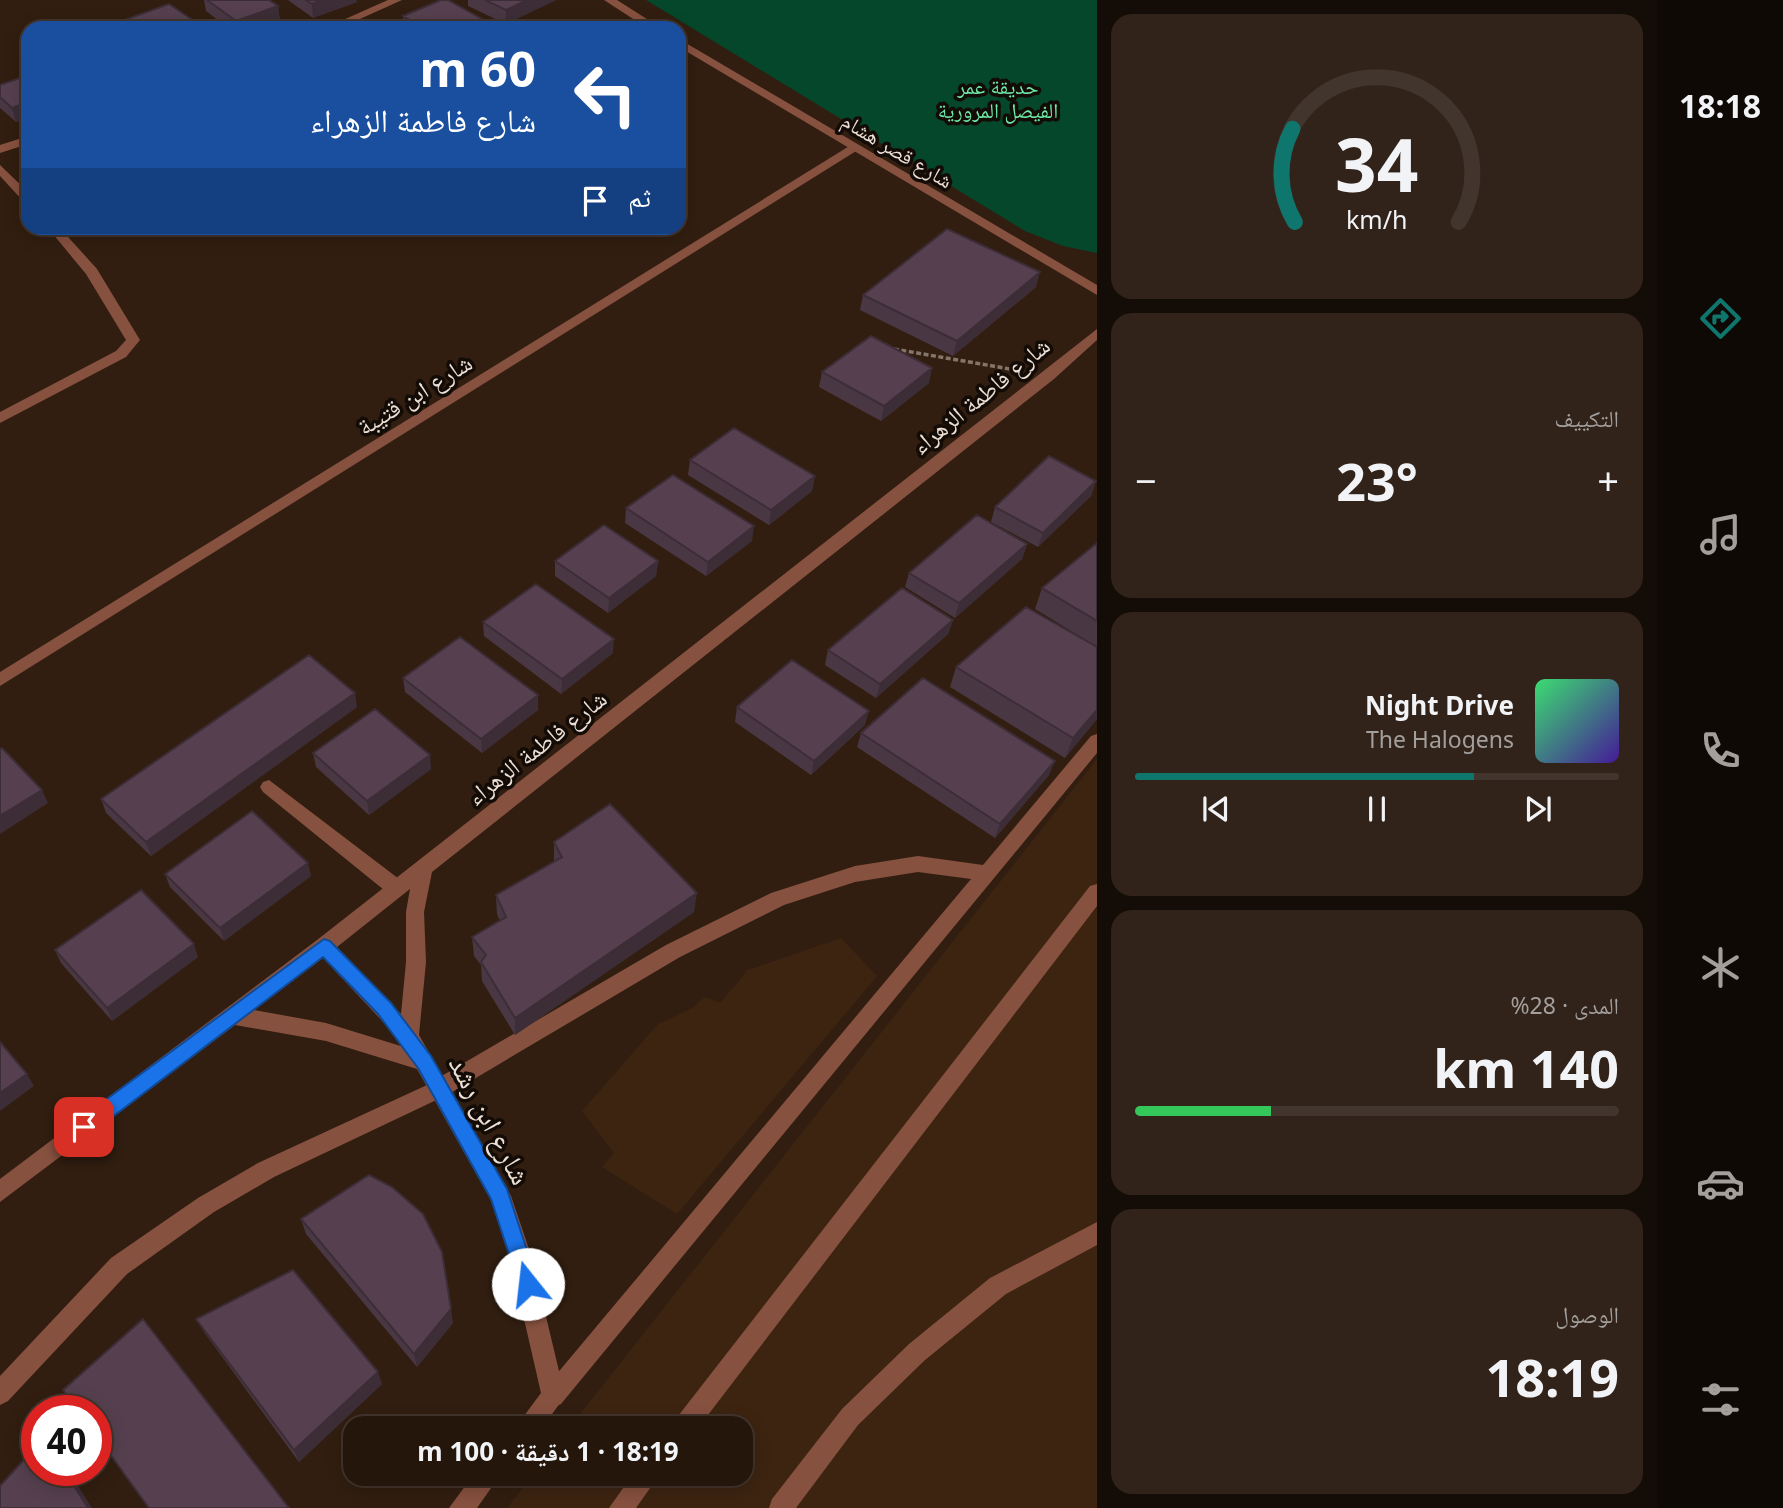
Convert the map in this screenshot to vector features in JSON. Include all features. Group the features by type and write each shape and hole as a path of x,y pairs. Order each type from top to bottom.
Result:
{"street":[{"path":"348,21 397,0"},
{"path":"609,0 644,21"},
{"name":"شارع قصر هشام","path":"686,46 1097,290"},
{"path":"0,149 21,142"},
{"name":"شارع ابن قتيبة","path":"0,680 855,148"},
{"path":"0,169 21,192"},
{"path":"0,418 121,355 133,340 92,272 60,235"},
{"name":"شارع فاطمة الزهراء","path":"0,1192 324,946 1049,376 1097,333"},
{"path":"537,1416 1097,741"},
{"path":"269,788 396,888"},
{"path":"0,1393 119,1266 195,1212 266,1170 440,1088 673,951 778,899 855,874 918,864 988,873"},
{"path":"409,1036 416,962 415,912 424,866"},
{"path":"691,1416 1097,892"},
{"name":"شارع ابن رشد","path":"324,946 409,1036 500,1196 521,1258 553,1396"},
{"path":"230,1015 326,1032 425,1062"},
{"path":"781,1508 850,1417 917,1352 998,1286 1097,1233"},
{"path":"461,1508 479,1486"},
{"path":"621,1508 638,1486"}],"path":[{"path":"891,349 1049,376"}],"shaded area":[{"path":"1097,759 1097,1508 507,1508 524,1486 753,1486 753,1416 578,1416"},
{"path":"841,938 877,976 677,1214 602,1167 614,1153 582,1111 658,1024 691,1009 705,997 720,1003 748,970"}],"green space":[{"name":"حديقة عمر الفيصل المرورية","path":"646,0 1097,0 1097,253 1063,246 1025,231 686,24 686,21 680,21"}],"building":[{"path":"207,0 269,0 278,6 236,21"},
{"path":"306,0 322,0 312,4"},
{"path":"441,0 448,0 486,21 412,21 403,16"},
{"path":"485,0 527,0 506,10"},
{"path":"169,4 194,21 130,21 127,19"},
{"path":"21,78 21,105 12,108 0,97 0,85"},
{"path":"947,229 1040,272 957,341 863,295"},
{"path":"871,336 932,368 884,406 822,372"},
{"path":"734,428 815,476 771,510 690,460"},
{"path":"1049,456 1096,481 1043,533 995,507"},
{"path":"673,475 754,526 708,562 626,508"},
{"path":"977,515 1027,544 959,603 909,573"},
{"path":"604,525 658,561 609,598 555,561"},
{"path":"1097,543 1097,621 1042,588"},
{"path":"536,584 614,639 562,679 483,622"},
{"path":"902,588 953,620 880,684 828,650"},
{"path":"1026,607 1097,647 1097,710 1073,738 956,667"},
{"path":"460,637 538,695 481,739 403,678"},
{"path":"309,655 355,693 146,842 101,799"},
{"path":"792,660 869,711 814,761 737,707"},
{"path":"923,678 1055,761 1000,824 861,733"},
{"path":"375,709 430,755 367,801 313,753"},
{"path":"2,748 42,790 0,816 0,749"},
{"path":"610,804 697,893 515,1018 481,962 486,955 472,937 506,917 496,895 562,857 554,842"},
{"path":"252,811 308,863 220,928 165,874"},
{"path":"141,890 194,944 107,1008 55,950"},
{"path":"0,1042 27,1074 0,1093"},
{"path":"369,1175 392,1187 423,1214 442,1252 451,1309 414,1354 301,1219"},
{"path":"293,1270 378,1372 294,1450 196,1319"},
{"path":"143,1319 289,1508 149,1508 112,1457 112,1395 67,1395 63,1390"},
{"path":"21,1463 21,1486 74,1486 88,1508 0,1508 0,1486"}],"route":[{"path":"84,1127 324,946 409,1036 425,1062 500,1196 528,1284"}]}
